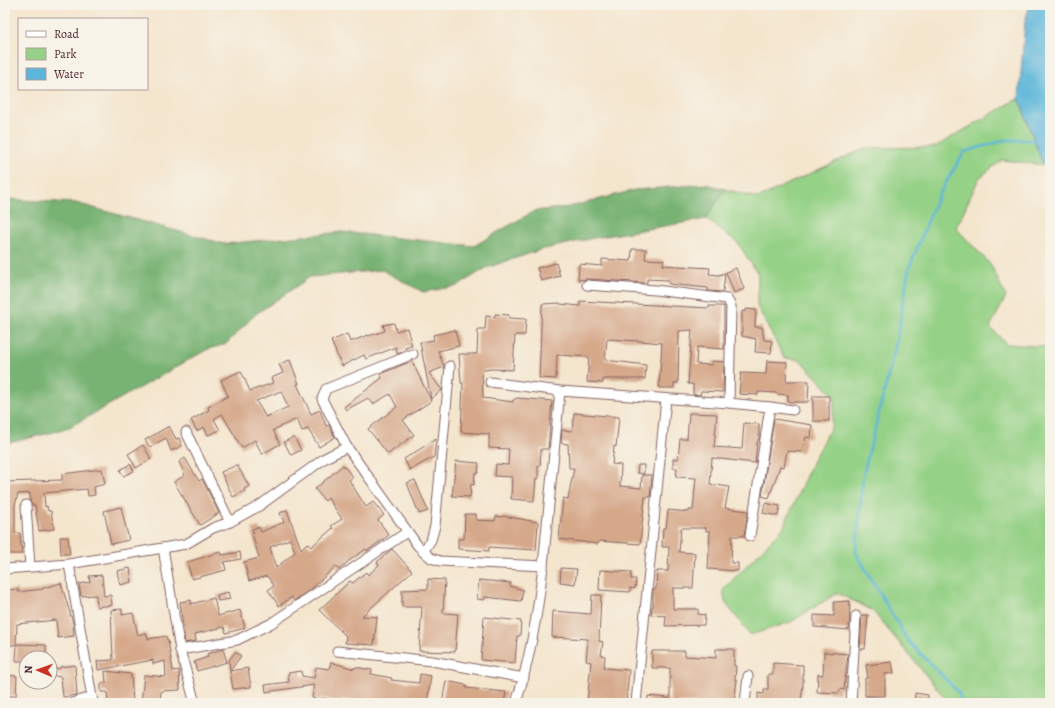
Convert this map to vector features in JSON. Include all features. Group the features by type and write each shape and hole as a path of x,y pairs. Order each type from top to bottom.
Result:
{"street":[{"path":"587,285 661,290 727,299 731,306 729,403"},
{"path":"413,354 326,389 322,399 346,447 407,532 423,552 431,558 440,561 543,566"},
{"path":"423,552 431,540 435,526 450,366"},
{"path":"490,382 560,391 666,400 729,403 793,410"},
{"path":"517,703 524,678 540,600 560,391"},
{"path":"636,703 666,400"},
{"path":"750,536 770,407"},
{"path":"186,432 230,522"},
{"path":"5,569 69,564 186,544 213,528 230,522 259,506 326,458 346,447"},
{"path":"26,505 30,567"},
{"path":"180,650 237,640 270,624 407,532"},
{"path":"163,548 180,650 195,703"},
{"path":"69,564 92,700 72,703"},
{"path":"851,703 856,616"},
{"path":"337,651 432,661 524,678"},
{"path":"745,703 748,676"}],"green space":[{"path":"1019,98 1043,165 1002,160 979,178 956,228 991,265 1006,297 990,327 1007,344 1050,347 1050,703 949,703 872,610 837,593 791,622 750,635 725,602 723,590 783,528 815,456 831,427 835,397 800,360 784,358 757,306 758,274 737,242 706,219 725,189 758,198 865,148 935,147"},
{"path":"706,184 725,189 706,219 594,238 540,250 486,268 457,286 423,292 382,270 310,277 256,314 226,344 208,349 66,429 5,444 5,199 76,203 224,244 342,232 474,246 534,211 569,207 635,190"}],"water":[{"path":"1030,5 1050,5 1050,171 1043,165 1019,98 1025,21"}],"building":[{"path":"632,249 646,249 645,259 664,260 663,265 710,268 709,274 719,275 725,273 723,292 708,291 708,288 669,284 669,280 647,279 647,283 587,279 578,280 579,264 602,266 602,259 631,261"},
{"path":"556,263 560,276 541,281 537,268"},
{"path":"736,268 744,289 734,293 726,272"},
{"path":"580,301 709,308 709,306 724,306 724,349 697,347 696,364 712,365 712,361 724,362 723,392 701,391 700,395 693,394 693,384 688,384 692,330 679,331 678,383 674,383 674,388 659,388 662,343 640,341 607,339 605,360 646,365 645,379 603,379 603,383 587,382 589,357 557,355 556,379 539,378 542,304 560,303 580,306"},
{"path":"746,309 756,310 755,327 762,327 764,340 772,341 771,353 755,352 756,339 742,336 742,311 746,312"},
{"path":"495,314 509,315 509,318 526,319 525,335 515,335 513,370 492,369 484,370 482,372 483,398 513,402 513,400 517,398 552,401 548,449 541,449 540,466 538,466 538,479 536,478 534,501 511,499 512,477 495,476 496,464 508,465 509,449 489,448 489,434 461,432 463,383 461,383 459,354 477,354 478,329 485,329 486,316 495,317"},
{"path":"394,323 396,331 407,328 412,346 405,348 406,350 397,354 396,347 366,359 364,355 342,366 331,341 347,334 350,342 368,335 385,331 383,325"},
{"path":"455,330 459,346 438,351 444,367 429,373 442,390 431,399 420,342 434,340 433,335"},
{"path":"290,360 299,384 297,384 311,414 320,410 326,426 329,425 335,437 319,447 308,429 302,431 297,419 273,430 280,444 262,454 255,440 242,448 222,414 214,419 220,430 208,435 204,427 197,431 191,420 209,410 208,407 228,396 221,380 241,371 250,391 273,383 271,378 283,373 279,364","holes":["281,391 288,407 266,417 256,401"]},
{"path":"412,361 431,401 403,420 414,435 388,454 368,429 397,407 390,394 373,404 368,398 346,410 344,407 382,378 380,374"},
{"path":"767,361 787,362 786,381 809,381 808,402 788,402 788,395 777,393 758,392 758,395 739,394 741,373 766,374"},
{"path":"813,396 829,396 829,421 813,421"},
{"path":"574,413 619,417 616,447 614,446 612,464 621,465 620,486 641,488 642,475 652,475 650,497 645,497 640,544 599,541 598,544 559,539 563,498 568,499 574,468 569,468 568,444 561,443 562,430 572,431"},
{"path":"689,413 717,414 714,447 742,449 744,423 759,424 759,439 757,442 755,463 712,458 710,484 729,487 725,508 748,511 744,536 732,536 731,563 738,563 738,571 708,569 710,531 706,531 706,528 681,528 679,552 695,553 693,588 673,588 673,609 698,609 698,614 705,615 704,625 665,626 666,616 651,615 653,607 653,589 656,589 657,571 668,571 669,547 662,547 663,528 666,528 668,510 689,512 689,510 693,510 696,478 676,477 677,468 673,468 673,459 678,459 680,439 687,439"},
{"path":"774,419 812,425 811,438 806,437 802,452 787,451 784,467 780,466 769,498 762,496"},
{"path":"169,426 176,439 179,438 182,446 171,451 166,438 150,447 145,440"},
{"path":"294,437 301,450 291,455 284,442"},
{"path":"436,439 434,457 410,470 404,459"},
{"path":"143,445 151,459 136,468 128,454"},
{"path":"185,458 199,481 202,479 219,513 200,525 174,482 185,475 179,462"},
{"path":"456,461 479,463 478,473 475,473 474,485 471,484 470,497 452,496"},
{"path":"130,464 134,471 123,476 120,470"},
{"path":"237,465 249,486 244,489 245,491 233,497 221,472"},
{"path":"343,465 353,477 349,480 366,507 373,502 384,515 378,520 389,535 367,551 366,549 350,560 339,570 336,566 311,589 294,601 292,597 279,606 268,590 274,586 267,576 249,581 244,562 259,558 252,529 259,527 261,532 284,522 280,513 287,510 301,549 307,543 311,547 333,528 331,526 342,519 328,498 325,501 315,489","holes":["290,539 295,552 276,568 270,547"]},
{"path":"638,465 644,465 644,474 637,473"},
{"path":"102,469 105,484 94,487 95,495 88,496 87,489 44,493 45,507 47,506 48,511 51,511 54,529 39,531 35,505 32,505 30,501 30,493 18,494 15,505 15,533 20,533 22,554 6,554 5,482 62,480 62,474"},
{"path":"415,480 428,511 419,514 407,483"},
{"path":"765,503 780,506 778,516 763,513"},
{"path":"121,507 129,540 111,544 104,511"},
{"path":"465,514 476,514 476,520 495,521 496,516 503,516 538,522 536,550 489,547 489,551 458,549 458,539 464,539"},
{"path":"60,537 68,537 70,554 61,554"},
{"path":"392,549 412,571 362,616 377,617 374,645 345,643 346,636 319,610 350,581 353,583 366,572 368,575 379,565 377,562"},
{"path":"221,552 222,555 240,552 241,559 224,562 226,570 192,579 187,562"},
{"path":"130,568 132,582 120,585 117,571"},
{"path":"561,568 577,569 575,584 560,582"},
{"path":"600,570 631,572 631,579 636,579 635,589 630,588 630,592 599,590"},
{"path":"102,575 104,596 111,595 112,605 97,607 96,595 81,596 79,584 90,582 89,576"},
{"path":"428,579 445,580 443,613 458,614 455,652 419,651 422,607 402,607 402,590 428,589"},
{"path":"479,580 511,583 510,586 523,590 521,601 485,597 484,600 477,599"},
{"path":"61,583 73,623 74,636 58,638 56,620 17,624 16,645 5,645 5,594 9,594 8,590 18,589 18,592 43,589"},
{"path":"228,592 230,599 218,601 217,595"},
{"path":"592,595 601,595 599,641 603,642 601,655 605,656 604,668 629,670 626,703 587,703 591,662 586,661 588,639 552,637 553,611 591,614"},
{"path":"214,598 218,616 240,610 245,628 226,633 224,627 195,634 196,641 185,643 180,602 191,600 191,604"},
{"path":"850,601 849,630 814,627 814,615 834,616 834,602"},
{"path":"122,609 122,615 133,613 138,635 146,633 148,639 166,636 168,640 173,671 179,670 180,690 161,691 160,703 141,703 144,675 166,677 165,661 153,664 153,660 98,670 97,661 113,660 111,610"},
{"path":"862,615 868,615 865,649 860,649"},
{"path":"484,617 521,621 520,636 517,636 515,663 481,660"},
{"path":"17,644 46,645 46,650 18,650 18,661 16,661"},
{"path":"223,649 227,662 197,671 194,662 208,657 207,654"},
{"path":"716,649 734,649 734,666 736,666 735,680 737,680 734,703 670,703 670,668 652,668 652,651 685,651 685,656 716,658"},
{"path":"235,652 241,656 230,671 229,660"},
{"path":"824,652 848,654 844,690 840,689 839,693 817,692 818,674 823,675"},
{"path":"331,662 354,669 355,667 372,670 371,674 392,678 391,680 419,683 420,674 431,676 427,703 366,703 342,699 341,702 322,698 321,700 312,698 314,685 266,692 265,685 289,682 288,673 301,671 302,676 314,678 316,667 329,669"},
{"path":"892,662 894,673 885,674 885,696 865,696 865,678 868,678 866,665"},
{"path":"773,663 803,665 803,685 801,700 799,700 798,703 758,702 758,693 764,694 764,689 768,689 768,674 773,674"},
{"path":"75,665 77,695 63,697 61,677 58,676 58,669 60,669 60,667"},
{"path":"248,668 251,687 233,689 230,671"},
{"path":"105,671 131,674 133,703 108,703 107,692 101,692 101,683 106,683"},
{"path":"7,675 17,676 16,696 5,696"},
{"path":"446,681 466,685 466,688 506,692 504,703 442,703"},
{"path":"915,693 928,695 927,703 914,703"},
{"path":"648,696 668,698 668,703 648,703"}],"waterway":[{"path":"962,703 959,693 908,641 856,553 863,476 896,344 909,268 938,196 964,152 1005,140 1037,140"}]}
